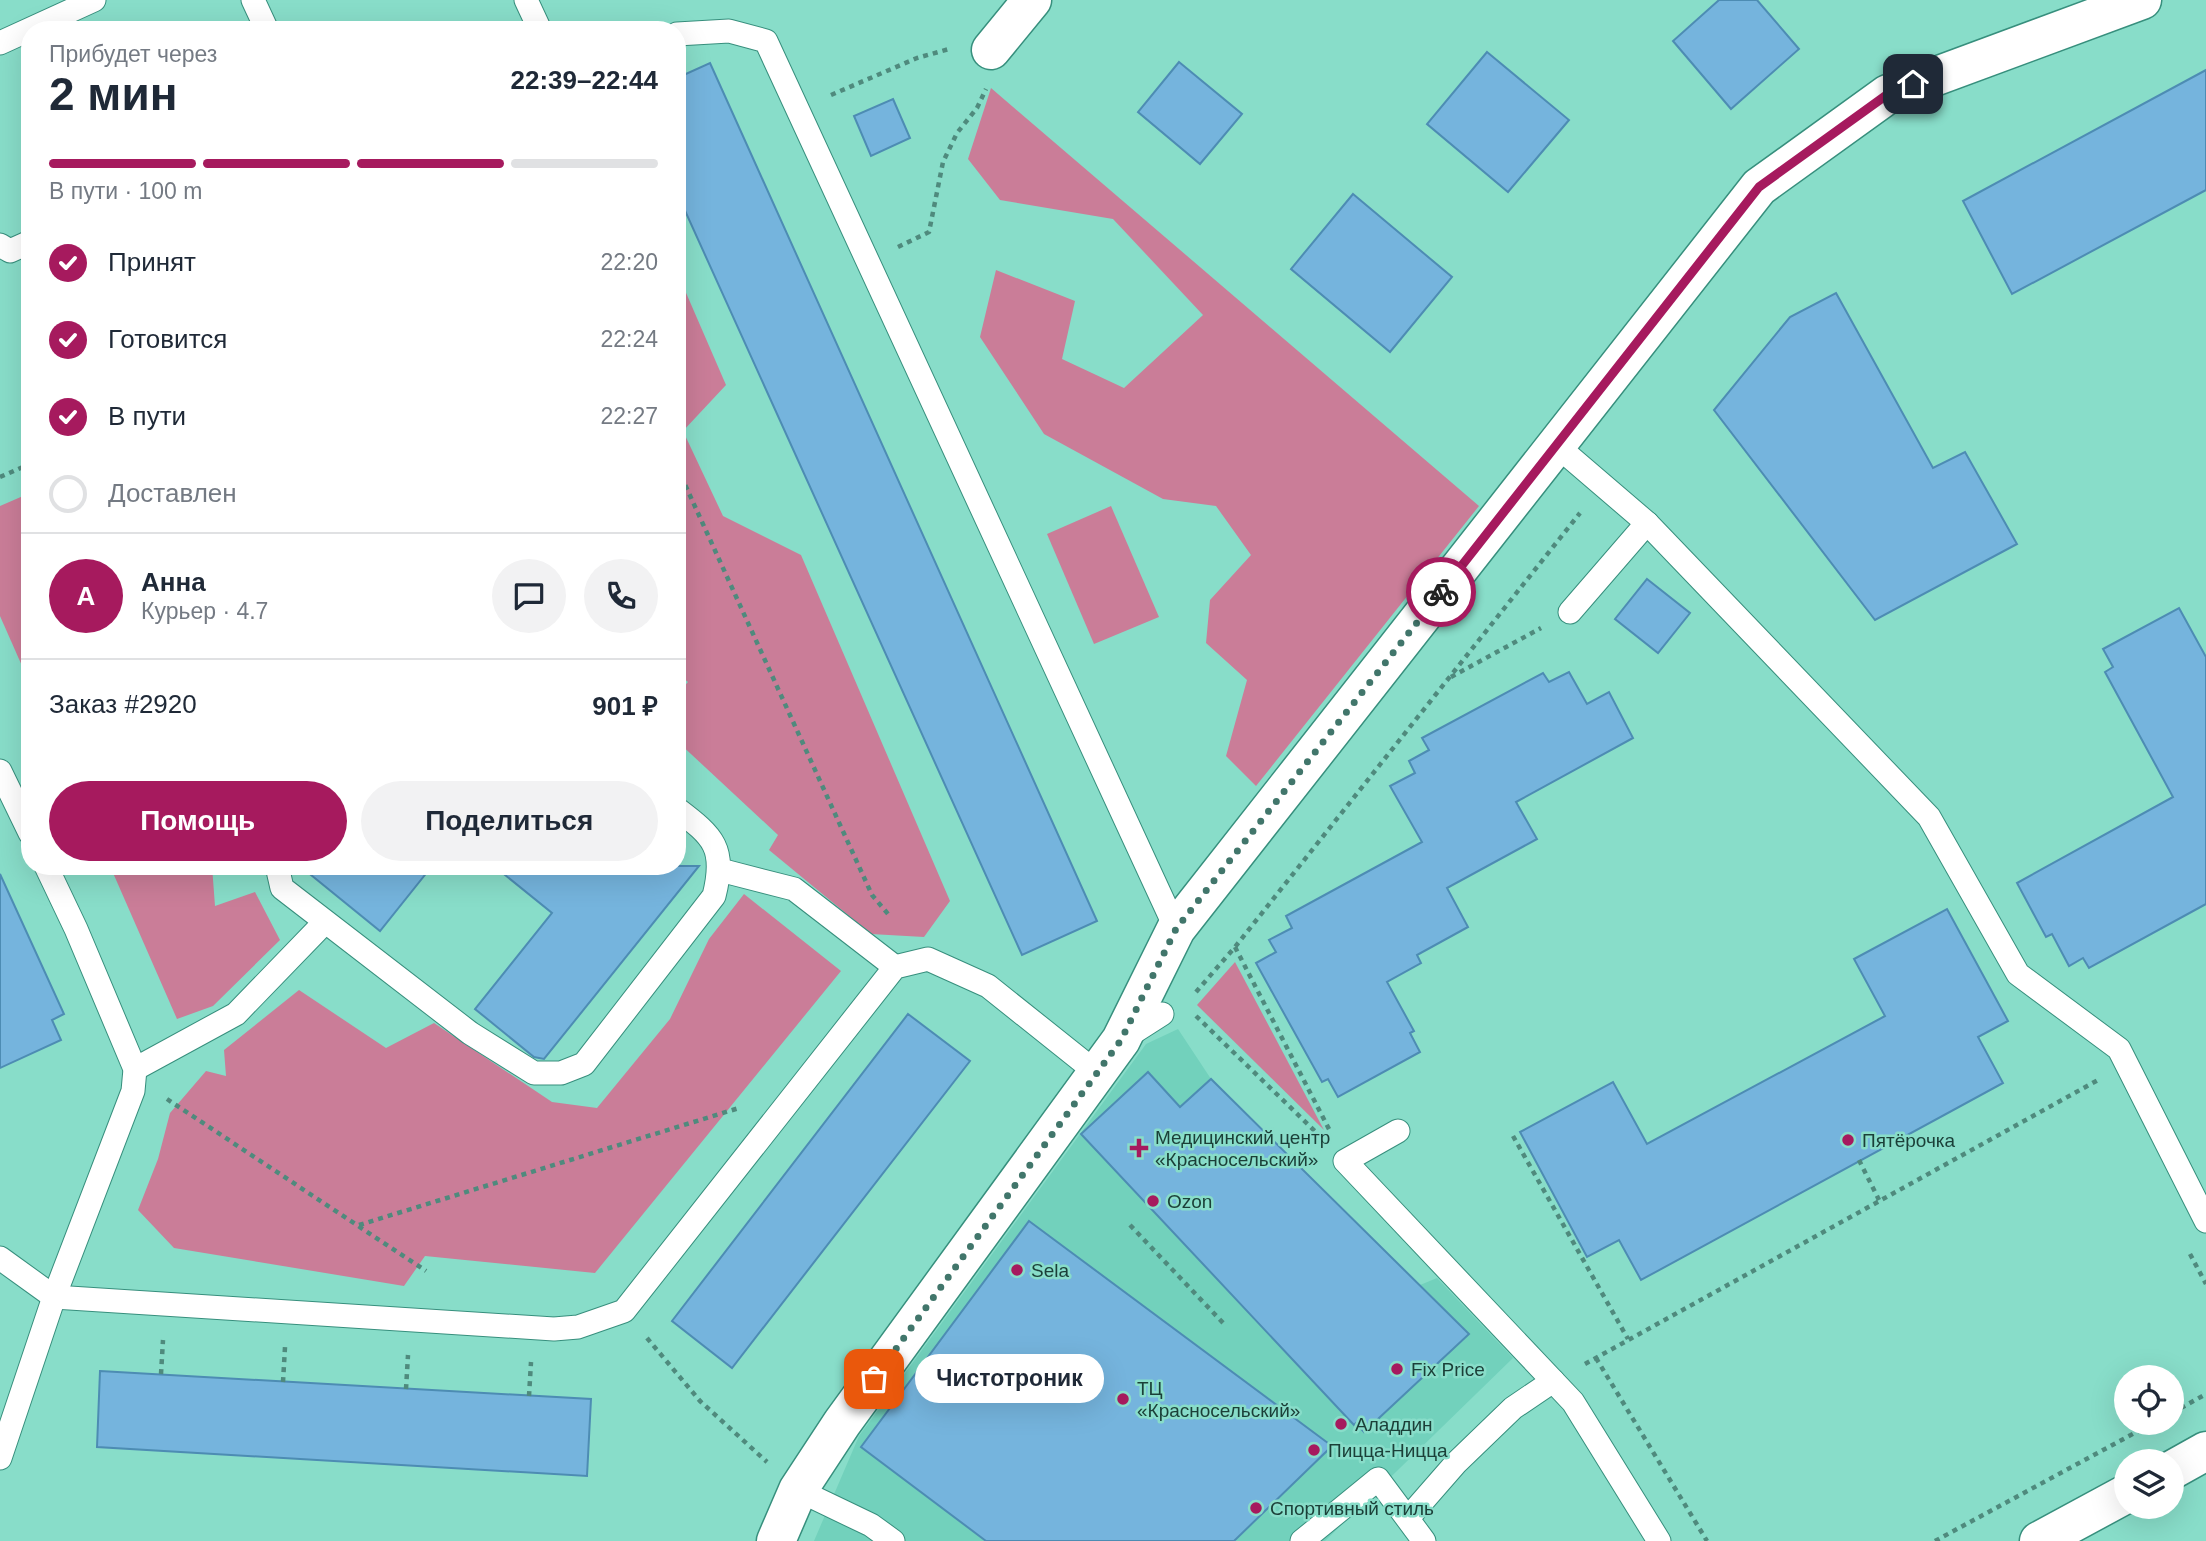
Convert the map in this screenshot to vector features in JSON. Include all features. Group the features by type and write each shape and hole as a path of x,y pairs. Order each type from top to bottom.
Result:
{"street":[{"path":"991,50 1032,0"},
{"path":"776,1541 797,1490 842,1423 1121,1040 1176,929 1759,187 1888,94 2142,0"},
{"path":"2184,1463 2206,1451"},
{"path":"2039,1541 2114,1500"}],"lane":[{"path":"48,21 94,0"},
{"path":"253,0 263,21"},
{"path":"526,0 536,21"},
{"path":"686,33 729,31 766,41 1176,929"},
{"path":"0,43 21,33"},
{"path":"0,245 10,251 21,246"},
{"path":"1556,445 1647,523 1929,817 2018,974 2119,1049 2197,1179 2206,1221"},
{"path":"1570,612 1647,523"},
{"path":"0,771 21,814"},
{"path":"279,875 282,888 470,1033 534,1073 561,1073 584,1064 714,895 720,870 715,844 686,817"},
{"path":"720,870 794,889 895,967"},
{"path":"50,875 76,929 134,1080"},
{"path":"0,1458 54,1297 134,1080 236,1014 325,922"},
{"path":"0,1258 54,1297 554,1329 578,1327 624,1311 895,967 928,959 988,986 1097,1073"},
{"path":"1121,1040 1162,1014"},
{"path":"1398,1131 1345,1161 1573,1402 1659,1541"},
{"path":"1408,1518 1456,1463 1513,1408 1553,1381"},
{"path":"1302,1541 1378,1479 1424,1541"},
{"path":"797,1490 871,1525 892,1541"}],"path":[{"path":"867,261 929,232 943,162 957,133 977,108 991,76 991,50"},
{"path":"798,110 917,58"},
{"path":"0,477 21,468"},
{"path":"1193,995 1235,947 1602,485"},
{"path":"686,487 872,895 928,959"},
{"path":"1447,680 1570,612"},
{"path":"1235,947 1345,1161"},
{"path":"1195,1015 1345,1161"},
{"path":"1553,1381 2126,1064"},
{"path":"134,1080 157,1092 426,1271"},
{"path":"359,1225 800,1089"},
{"path":"1513,1136 1629,1339"},
{"path":"1859,1160 1879,1200"},
{"path":"1129,1225 1226,1326"},
{"path":"624,1311 700,1401 797,1490"},
{"path":"1596,1358 1707,1541"},
{"path":"2184,1406 2206,1394"},
{"path":"1935,1541 2131,1435"}],"shaded area":[{"path":"991,88 1479,506 1256,786 1226,756 1247,680 1206,643 1210,600 1251,555 1216,506 1163,499 1044,434 980,337 996,270 1075,301 1062,359 1124,388 1203,315 1113,219 1000,200 968,159"},
{"path":"686,293 726,385 686,428"},
{"path":"686,437 723,516 801,555 950,901 924,937 871,934 769,850 778,835 686,749"},
{"path":"21,497 21,664 0,616 0,506"},
{"path":"1111,506 1159,617 1094,644 1047,534"},
{"path":"114,875 213,875 215,906 255,892 280,940 213,1006 177,1019"},
{"path":"744,894 841,971 595,1273 425,1256 404,1286 174,1248 138,1210 158,1159 170,1113 206,1071 226,1076 224,1050 299,990 386,1048 434,1023 552,1102 597,1108 670,1019 709,939"},
{"path":"1235,962 1324,1130 1197,1005"},
{"path":"1178,1029 1211,1079 1420,1285 1437,1278 1513,1358 1325,1541 814,1541 859,1436 1146,1044"}],"building":[{"path":"1719,0 1757,0 1799,49 1731,109 1673,41"},
{"path":"1487,52 1569,120 1508,192 1427,124"},
{"path":"1179,62 1242,114 1200,164 1138,112"},
{"path":"710,63 1097,921 1022,955 686,213 686,74"},
{"path":"2206,70 2206,190 2012,294 1963,201"},
{"path":"893,99 910,138 871,156 854,116"},
{"path":"1353,194 1452,277 1390,352 1291,269"},
{"path":"1836,293 1933,468 1965,452 2017,544 1875,620 1714,410 1790,317"},
{"path":"1647,579 1690,613 1658,653 1615,619"},
{"path":"2179,608 2206,657 2206,904 2089,968 2083,958 2069,966 2052,934 2046,937 2017,883 2173,797 2105,672 2113,667 2103,649"},
{"path":"1569,672 1587,704 1609,692 1633,738 1516,802 1537,839 1447,888 1468,927 1417,955 1421,963 1387,982 1414,1031 1410,1033 1420,1052 1338,1097 1328,1079 1322,1082 1256,963 1276,952 1269,940 1292,928 1286,916 1422,842 1390,786 1415,773 1409,761 1429,750 1422,738 1543,673 1549,682"},
{"path":"686,866 699,866 544,1059 534,1057 475,1009 552,913 505,875 686,875"},
{"path":"0,874 64,1014 52,1020 61,1040 0,1068"},
{"path":"311,875 425,875 380,931"},
{"path":"1947,909 2008,1021 1978,1037 2003,1083 1641,1280 1619,1240 1587,1257 1520,1132 1613,1082 1647,1144 1885,1016 1854,959"},
{"path":"908,1014 970,1061 732,1368 672,1321"},
{"path":"1148,1072 1180,1107 1211,1079 1469,1334 1364,1432 1356,1423 1354,1425 1081,1134"},
{"path":"1029,1221 1332,1446 1234,1541 986,1541 861,1447"},
{"path":"100,1371 591,1399 587,1476 97,1447"}],"way so far":[{"path":"874,1379 1121,1040 1176,929 1441,592"}],"place":[{"name":"Пятёрочка","path":"1848,1140"},
{"name":"Медицинский центр «Красносельский»","path":"1139,1148"},
{"name":"Ozon","path":"1153,1201"},
{"name":"Sela","path":"1017,1270"},
{"name":"Fix Price","path":"1397,1369"},
{"name":"Чистотроник","path":"874,1379"},
{"name":"ТЦ «Красносельский»","path":"1123,1399"},
{"name":"Аладдин","path":"1341,1424"},
{"name":"Пицца-Ницца","path":"1314,1450"},
{"name":"Спортивный стиль","path":"1256,1508"}],"route":[{"path":"1441,592 1759,187 1888,94 1913,84"}]}
